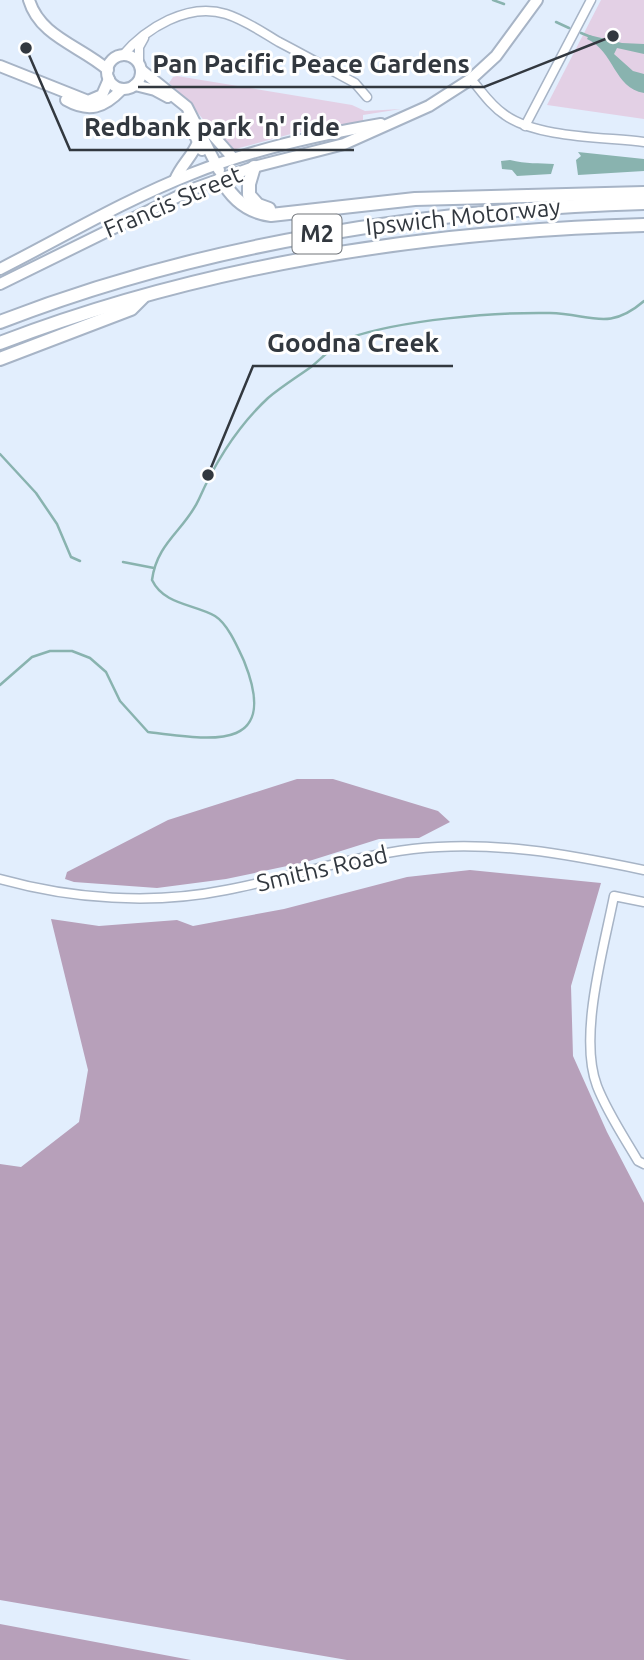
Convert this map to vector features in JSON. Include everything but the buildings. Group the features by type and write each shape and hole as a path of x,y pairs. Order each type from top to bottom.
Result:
{"highway":[{"path":"254,167 248,188 254,202 272,209 308,209 426,198 644,193"},
{"path":"221,178 234,197 254,211 277,215 308,209"},
{"name":"Ipswich Motorway","path":"0,322 149,273 305,236 458,214 644,203"},
{"name":"Ipswich Motorway","path":"0,343 146,295 246,270 374,247 530,231 644,225"},
{"path":"0,359 131,309 146,295"}],"main road":[{"name":"Francis Street","path":"0,284 135,215 221,178 344,144 429,106 471,79 505,46 537,0"},
{"path":"30,1 43,26 82,49 122,89"},
{"path":"82,49 131,57 182,101 201,129 213,166"},
{"path":"0,66 83,100 92,100 105,91 108,74 119,57"},
{"path":"135,85 140,67"},
{"path":"47,85 77,106 90,108 102,106 122,89 135,85 158,91 172,100 185,116 221,178"},
{"name":"Francis Street","path":"0,269 175,180 288,143 392,122"},
{"path":"201,129 211,133 233,159"},
{"path":"175,180 180,167 191,157 198,142"}],"street":[{"path":"524,126 591,0"},
{"path":"119,57 145,36 180,16 204,11 219,12 241,20 355,83 367,97"},
{"path":"140,67 138,50 145,36"},
{"path":"471,79 497,110 524,126 644,142"},
{"name":"Smiths Road","path":"0,880 96,897 187,896 224,891 385,853 488,846 575,856 644,870"},
{"path":"644,902 614,896 592,1010 591,1064 597,1086 614,1120 638,1161 644,1164"}],"shaded area":[{"path":"601,0 644,0 644,119 547,105"},
{"path":"589,35 622,43 644,44 644,54 617,48 614,54 633,71 644,74 644,93 626,84 603,52 587,39"},
{"path":"177,76 352,105 365,111 401,109 363,115 363,121 291,134 232,150 227,148 230,144 227,142 224,145 191,104 169,83"},
{"path":"578,152 644,159 644,171 578,175 576,160 581,156"},
{"path":"501,161 554,164 551,174 517,176 512,170 502,169"},
{"path":"297,779 333,779 438,811 450,822 419,838 379,839 306,862 226,879 157,888 74,882 65,879 67,872 168,820"},
{"path":"470,870 601,883 571,986 573,1056 607,1132 644,1203 644,1660 347,1660 0,1600 0,1164 21,1167 79,1122 88,1070 51,919 99,926 177,920 193,926 284,909 407,877"},
{"path":"0,1624 191,1660 0,1660"}],"waterway":[{"path":"493,0 504,4"},
{"path":"556,22 569,28"},
{"path":"581,33 591,37"},
{"path":"0,685 32,657 50,651 72,651 90,658 106,672 120,701 148,732 195,737 233,734 246,726 253,712 253,691 236,643 215,616 172,599 157,588 152,580 165,546 193,510 228,446 257,409 339,343 370,332 448,318 502,314 550,313 609,319 620,316 644,301"},
{"path":"0,454 36,493 57,524 71,557 80,561"},
{"path":"123,562 154,568"}],"place":[{"name":"Pan Pacific Peace Gardens","path":"613,36"},
{"name":"Redbank park 'n' ride","path":"26,48"},
{"name":"Goodna Creek","path":"208,475"}]}
